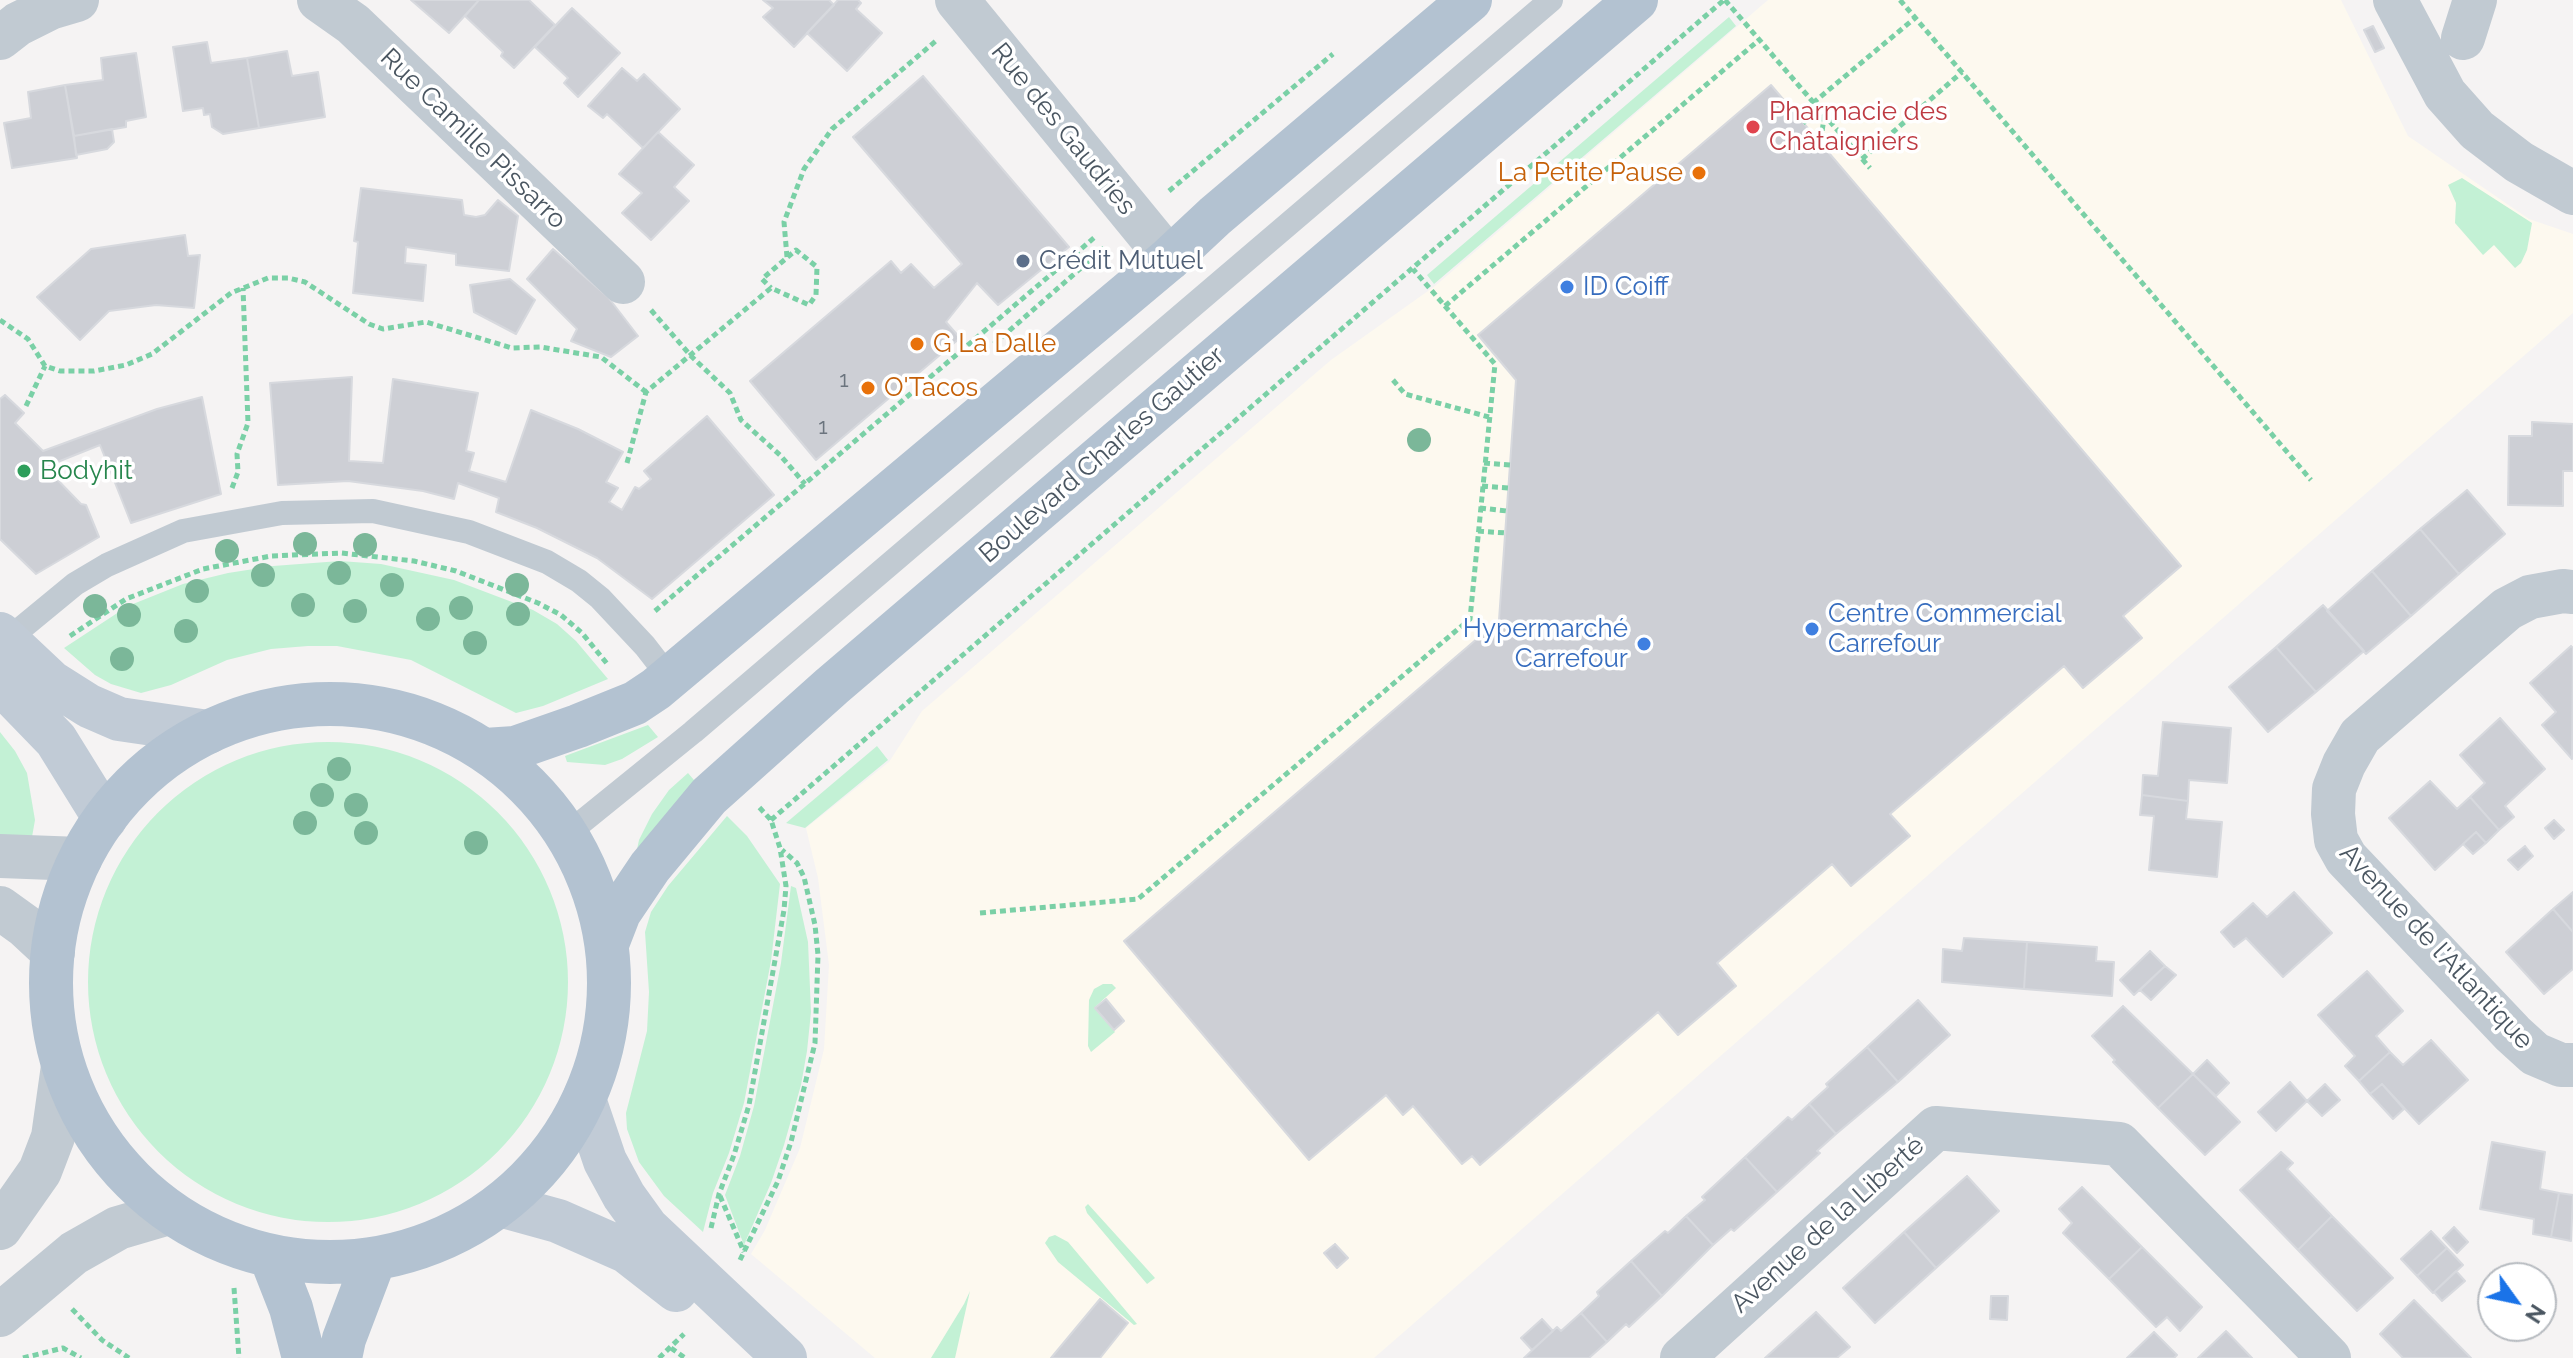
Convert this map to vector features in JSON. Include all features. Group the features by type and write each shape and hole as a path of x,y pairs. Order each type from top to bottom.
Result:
{"main road":[{"path":"485,750 515,748 635,703 656,689 1169,259 1215,216 1470,0"},
{"name":"Boulevard Charles Gautier","path":"607,944 619,913 650,867 696,809 844,676 1636,0"},
{"path":"10,656 89,706 119,719 208,732"},
{"path":"10,656 56,740 105,819"},
{"path":"312,704 349,704 385,709 421,718 485,750 531,788 567,834 593,887 607,944 609,988 605,1036 584,1099 568,1129 526,1182 500,1205 453,1234 401,1254 374,1260 322,1263 253,1252 201,1232 169,1213 134,1183 104,1149 80,1109 63,1066 55,1029 51,990 58,920 80,859 105,819 135,784 169,755 208,732 241,718 277,709 312,704"},
{"path":"584,1099 605,1161 624,1196 647,1228 724,1284 785,1358"},
{"path":"500,1205 558,1221 626,1251 767,1358"},
{"path":"253,1252 291,1308 304,1358"},
{"path":"340,1358 344,1339 374,1260"}],"street":[{"path":"0,38 40,13 77,0"},
{"name":"Rue Camille Pissarro","path":"319,0 353,24 623,282"},
{"path":"2395,0 2445,94 2477,130 2519,162 2573,193"},
{"name":"Rue des Gaudries","path":"962,7 1118,226 1169,259"},
{"name":"Avenue de l'Atlantique","path":"2573,592 2530,597 2507,609 2360,736 2334,789 2333,814 2336,840 2346,858 2513,1034 2535,1054 2561,1065 2573,1065"},
{"path":"0,856 80,859"},
{"path":"0,908 53,952"},
{"path":"0,1228 40,1171 53,1137 63,1066"},
{"name":"Avenue de la Liberté","path":"1682,1358 1936,1128 2119,1144 2329,1358"},
{"path":"0,1315 74,1253 118,1228 169,1213"}],"lane":[{"name":"Boulevard Charles Gautier","path":"567,834 705,722 1551,0"},
{"path":"10,656 75,584 107,565 183,531 282,513 373,511 469,532 547,562 590,590 631,631 669,677"}],"path":[{"path":"771,820 1724,0 1870,168"},
{"path":"1900,0 2311,480"},
{"path":"787,257 784,222 804,169 832,129 962,7"},
{"path":"1813,103 1915,18"},
{"path":"1445,306 1759,40"},
{"path":"631,631 1118,226 1182,179 1339,50"},
{"path":"1862,159 1962,72"},
{"path":"1803,123 1809,118 1824,118"},
{"path":"1815,137 1822,132 1824,118"},
{"path":"796,250 817,267 816,295 809,305 771,288 762,279 796,250"},
{"path":"980,913 1138,899 1470,619 1495,364 1413,269"},
{"path":"0,320 28,339 45,366 60,371 83,371 126,365 152,354 231,293 268,278 288,278 305,282 369,324 383,329 426,322 512,348 540,347 601,357 646,392"},
{"path":"623,282 730,393 741,420 780,455 805,484"},
{"path":"229,494 238,472 237,454 248,423 243,288"},
{"path":"627,463 646,392 771,288"},
{"path":"26,406 45,366"},
{"path":"1393,380 1405,394 1489,417"},
{"path":"1484,463 1510,465"},
{"path":"1482,486 1509,488"},
{"path":"1480,508 1507,511"},
{"path":"1478,531 1506,533"},
{"path":"10,656 183,576 271,556 341,553 414,561 456,571 538,603 561,615 582,633 635,703"},
{"path":"711,1230 759,1058 786,886 780,848 771,820 732,776"},
{"path":"724,1284 744,1253 778,1181 791,1142 816,1032 818,955 810,899 797,863 780,848"},
{"path":"719,1194 744,1253"},
{"path":"239,1358 234,1293 253,1252"},
{"path":"23,1358 63,1348 81,1358"},
{"path":"671,1348 685,1358"}],"shaded area":[{"path":"1768,0 2341,0 2408,136 2529,219 2573,234 2573,313 1374,1358 875,1358 751,1254 765,1230 800,1148 824,1049 829,965 818,878 806,828 889,762 922,711 1331,360 1435,286"}],"green space":[{"path":"1729,17 1736,26 1434,284 1427,275"},
{"path":"2462,178 2532,223 2527,250 2515,268 2494,245 2483,255 2455,223 2456,203 2448,185"},
{"path":"340,561 381,564 454,580 533,610 557,624 576,641 608,679 543,706 516,713 411,660 337,646 308,646 271,649 227,660 171,685 141,693 111,684 95,675 64,648 128,606 183,584 273,566"},
{"path":"648,725 658,737 622,759 605,765 567,762 565,756"},
{"path":"0,732 27,773 35,820 32,837 0,837"},
{"path":"328,742 375,746 420,760 461,782 498,812 528,849 550,890 564,935 568,982 564,1029 550,1074 528,1115 498,1152 461,1182 420,1204 375,1218 328,1222 281,1218 236,1204 195,1182 158,1152 128,1115 106,1074 92,1029 88,982 92,935 106,890 128,849 158,812 195,782 236,760 281,746"},
{"path":"877,746 888,760 805,828 786,823"},
{"path":"688,773 699,786 636,854 639,840 652,814 669,790"},
{"path":"727,816 747,836 780,884 771,961 744,1103 703,1232 664,1196 639,1162 627,1129 626,1113 647,1031 649,992 645,932 651,912 668,886"},
{"path":"791,886 796,888 808,942 811,1012 807,1051 784,1145 744,1245 725,1195 754,1106 781,963"},
{"path":"1103,984 1112,984 1116,988 1094,1008 1115,1032 1091,1052 1088,1046 1089,1000 1094,989"},
{"path":"1088,1204 1155,1278 1147,1284 1087,1213 1085,1207"},
{"path":"1055,1235 1068,1242 1137,1324 1134,1325 1058,1262 1045,1243"},
{"path":"970,1291 955,1358 931,1358 964,1304"}],"building":[{"path":"411,0 479,0 449,33"},
{"path":"479,0 529,0 555,25 514,68 501,56 503,52 465,16"},
{"path":"763,0 829,0 834,5 794,47 763,17 773,8"},
{"path":"838,0 858,0 861,3 856,9 882,33 847,71 807,33"},
{"path":"572,8 620,53 578,97 564,83 568,78 535,47"},
{"path":"2373,26 2384,48 2375,52 2364,30"},
{"path":"207,42 211,63 247,58 259,128 223,134 212,127 210,114 204,115 203,108 183,111 173,47"},
{"path":"287,51 292,76 318,72 325,117 259,128 247,58"},
{"path":"136,53 146,117 126,121 126,127 74,136 65,85 103,80 101,58"},
{"path":"622,68 637,81 644,74 680,109 643,148 607,114 603,118 588,106"},
{"path":"923,76 1069,247 998,305 977,283 946,322 960,338 816,460 750,381 891,261 901,273 911,264 934,288 962,264 853,137"},
{"path":"65,85 77,158 12,168 4,123 31,118 28,92"},
{"name":"Centre Commercial Carrefour","path":"1771,85 2181,566 2123,616 2142,638 2083,688 2064,666 1890,814 1910,836 1851,886 1832,864 1717,963 1736,986 1678,1035 1658,1012 1480,1165 1472,1156 1462,1164 1413,1106 1403,1115 1386,1095 1309,1160 1124,941 1499,620 1516,380 1478,335"},
{"path":"112,129 114,142 107,149 76,155 74,136"},
{"path":"658,132 694,165 674,187 689,201 651,240 622,213 642,193 619,174"},
{"path":"361,188 462,200 464,215 476,217 485,215 498,200 518,216 509,271 456,265 456,254 406,247 405,263 426,265 423,301 353,293 358,242 354,241"},
{"path":"185,235 188,256 200,255 194,308 156,305 109,311 80,340 37,297 91,249"},
{"path":"553,249 608,297 638,336 611,357 571,341 577,329 527,279"},
{"path":"510,279 535,300 516,334 474,312 470,285"},
{"path":"352,377 349,461 383,463 393,379 478,393 466,451 474,453 469,471 506,482 531,410 623,452 606,482 618,488 609,502 622,510 635,487 639,489 651,479 644,471 707,416 774,495 652,599 597,558 537,528 496,512 499,498 458,483 454,499 423,491 348,481 278,485 270,383"},
{"path":"5,395 24,413 15,423 43,451 157,409 202,397 221,494 131,523 100,445 45,467 81,504 86,505 99,537 36,574 0,539 0,399"},
{"path":"2532,422 2573,424 2573,471 2563,471 2563,506 2508,505 2509,436 2532,436"},
{"path":"2467,490 2505,534 2459,574 2420,529"},
{"path":"2420,529 2459,574 2411,616 2372,571"},
{"path":"2372,571 2411,616 2366,654 2327,611"},
{"path":"2323,605 2364,651 2316,692 2276,647"},
{"path":"2571,646 2572,759 2542,725 2556,712 2530,683"},
{"path":"2276,647 2316,692 2268,732 2229,687"},
{"path":"2500,718 2545,769 2505,806 2514,817 2499,830 2470,797 2485,783 2460,755"},
{"path":"2163,722 2231,728 2227,783 2189,780 2188,801 2142,795 2143,775 2158,776"},
{"path":"2430,781 2457,809 2470,797 2499,830 2486,843 2476,832 2435,870 2389,818"},
{"path":"2142,795 2188,801 2186,819 2222,822 2217,877 2149,870 2154,816 2140,815"},
{"path":"2554,820 2564,830 2554,839 2545,828"},
{"path":"2476,832 2486,843 2473,854 2463,844"},
{"path":"2525,846 2533,856 2518,870 2508,860"},
{"path":"2294,892 2332,933 2283,977 2246,938 2234,947 2221,932 2253,903 2267,917"},
{"path":"2573,892 2573,932 2553,909"},
{"path":"2553,909 2573,932 2573,969 2544,994 2506,952"},
{"path":"1964,938 2027,942 2024,989 1942,982 1943,949 1962,951"},
{"path":"2027,942 2097,947 2096,961 2114,962 2112,996 2024,989"},
{"path":"2150,951 2165,966 2134,995 2120,980"},
{"path":"2165,966 2176,975 2151,1000 2140,990"},
{"path":"2367,971 2403,1011 2376,1036 2390,1052 2359,1081 2345,1066 2355,1056 2318,1015"},
{"path":"1106,999 1124,1021 1114,1030 1095,1008"},
{"path":"1918,1000 1950,1035 1898,1082 1867,1047"},
{"path":"2123,1006 2193,1074 2158,1108 2092,1036"},
{"path":"2431,1040 2468,1080 2419,1124 2382,1084 2370,1094 2359,1081 2390,1052 2403,1065"},
{"path":"1867,1047 1898,1082 1836,1134 1809,1104"},
{"path":"2207,1060 2229,1083 2216,1096 2193,1074"},
{"path":"2193,1074 2240,1122 2205,1155 2158,1108"},
{"path":"2290,1082 2307,1101 2276,1131 2258,1112"},
{"path":"2325,1084 2340,1100 2322,1116 2307,1101"},
{"path":"2382,1084 2404,1109 2393,1119 2370,1094"},
{"path":"1809,1104 1836,1134 1777,1192 1745,1157 1788,1117 1792,1120"},
{"path":"2492,1142 2545,1152 2540,1189 2559,1193 2551,1237 2533,1234 2534,1219 2480,1209"},
{"path":"2281,1152 2293,1163 2287,1169 2332,1216 2298,1250 2240,1190"},
{"path":"1745,1157 1777,1192 1734,1231 1731,1229 1713,1245 1686,1216"},
{"path":"1967,1176 1999,1211 1936,1268 1904,1232"},
{"path":"2082,1187 2142,1247 2109,1279 2063,1233 2072,1223 2059,1209"},
{"path":"2559,1193 2573,1195 2571,1241 2551,1237"},
{"path":"1686,1216 1713,1245 1662,1296 1631,1261"},
{"path":"2332,1216 2393,1278 2357,1311 2298,1250"},
{"path":"2454,1227 2468,1242 2457,1253 2443,1238"},
{"path":"2431,1231 2447,1248 2417,1276 2401,1259"},
{"path":"1904,1232 1936,1268 1875,1323 1843,1288"},
{"path":"1335,1244 1348,1258 1337,1268 1324,1253"},
{"path":"2142,1247 2202,1307 2180,1331 2167,1317 2156,1327 2109,1279"},
{"path":"2447,1248 2463,1265 2433,1293 2417,1276"},
{"path":"1631,1261 1662,1296 1629,1327 1626,1324 1607,1342 1581,1313 1599,1296 1597,1292"},
{"path":"2456,1271 2465,1281 2442,1301 2434,1292"},
{"path":"1991,1296 2008,1296 2007,1320 1990,1319"},
{"path":"1100,1299 1128,1323 1100,1358 1051,1358"},
{"path":"2414,1300 2471,1358 2403,1358 2380,1334"},
{"path":"1816,1312 1850,1347 1837,1358 1765,1358"},
{"path":"1581,1313 1607,1342 1589,1358 1524,1358 1557,1327 1561,1331"},
{"path":"1542,1319 1553,1331 1532,1350 1521,1338"},
{"path":"2226,1331 2252,1358 2198,1358"},
{"path":"2154,1332 2177,1355 2174,1358 2127,1358"}],"place":[{"name":"Pharmacie des Châtaigniers","path":"1753,127"},
{"name":"La Petite Pause","path":"1699,173"},
{"name":"Crédit Mutuel","path":"1023,261"},
{"name":"ID Coiff","path":"1567,287"},
{"name":"G La Dalle","path":"917,344"},
{"name":"O'Tacos","path":"868,388"},
{"name":"Bodyhit","path":"24,471"},
{"name":"Centre Commercial Carrefour","path":"1812,629"},
{"name":"Hypermarché Carrefour","path":"1644,644"}]}
